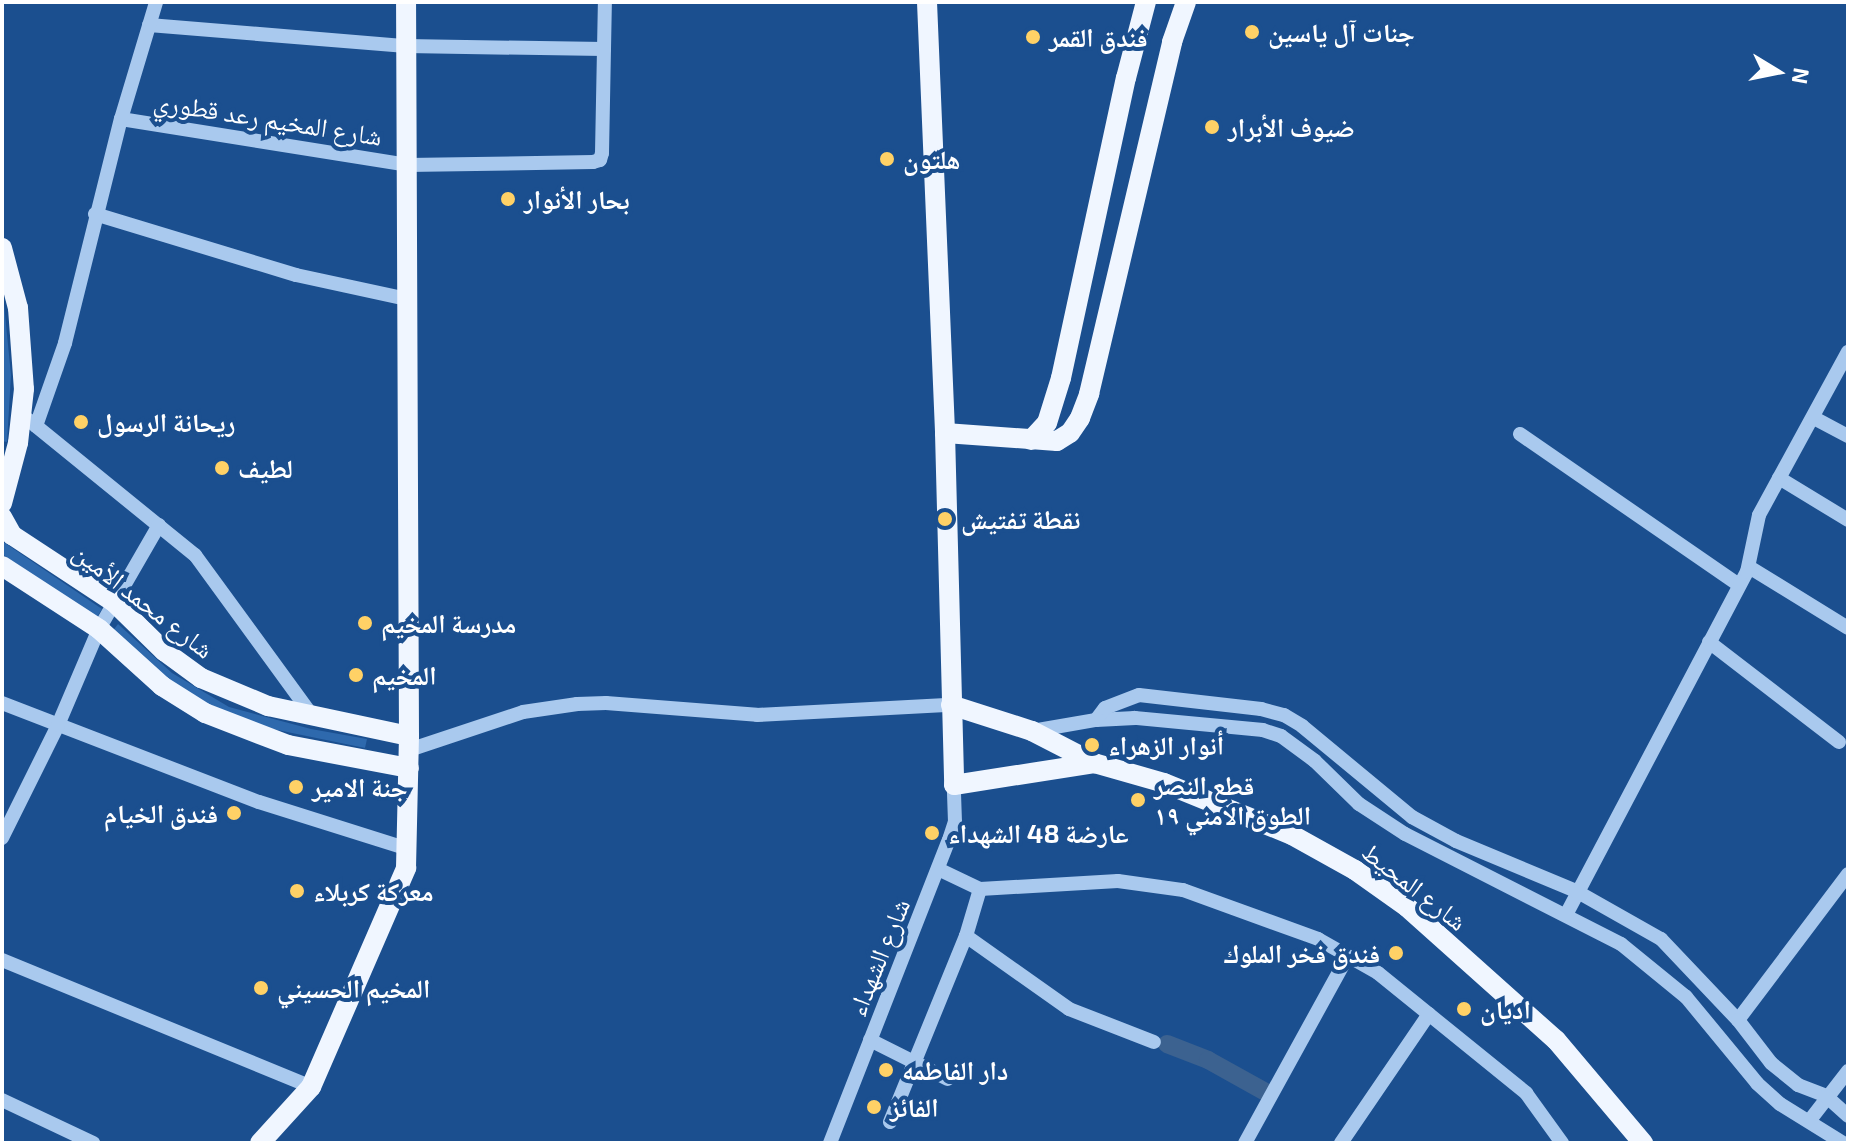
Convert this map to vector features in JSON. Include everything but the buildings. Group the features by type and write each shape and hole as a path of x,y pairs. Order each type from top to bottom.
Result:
{"main road":[{"path":"260,1143 311,1087 406,868 409,751 406,2"},
{"path":"927,2 945,433 954,785"},
{"path":"1031,440 1047,423 1061,378 1126,78 1146,2"},
{"path":"945,433 1057,441 1066,438 1087,401 1172,42 1186,2"},
{"path":"2,248 22,337 29,421 2,503"},
{"name":"شارع محمد الأمين","path":"2,517 12,535 115,603 164,651 201,678 268,706 313,717 409,751"},
{"name":"شارع محمد الأمين","path":"2,566 99,629 162,686 224,723 288,745 409,751"},
{"name":"شارع المحيط","path":"951,705 1032,731 1094,763 1164,783 1278,829 1355,870 1407,907 1556,1040 1643,1143"},
{"name":"شارع المحيط","path":"954,785 1094,763"}],"street":[{"path":"156,2 95,214 65,343 29,421 195,555 313,717"},
{"path":"149,25 406,46 604,49 605,2"},
{"name":"شارع المخيم رعد قطوري","path":"121,119 407,165 600,160 604,49"},
{"path":"95,214 296,275 407,299"},
{"path":"1567,913 1749,567 1756,524 1848,352"},
{"path":"1814,418 1848,436"},
{"path":"1520,434 1739,585"},
{"path":"1779,478 1848,520"},
{"path":"2,838 58,725 99,629 159,525"},
{"path":"1749,567 1848,628"},
{"path":"1709,642 1839,742"},
{"path":"1096,720 1105,708 1139,695 1261,709 1284,715 1302,726 1412,817 1456,841 1576,891 1661,939 1738,1020 1771,1063 1798,1085 1826,1096 1848,1116"},
{"path":"2,703 259,802 408,849"},
{"path":"409,751 523,712 577,704 606,703 757,715 951,705"},
{"path":"1032,731 1096,720 1135,718 1263,730 1281,736 1315,761 1359,804 1405,834 1567,913 1621,944 1686,997 1757,1083 1780,1104 1843,1143"},
{"name":"شارع الشهداء","path":"830,1143 955,822 954,785"},
{"path":"938,869 980,889 1118,881 1183,890 1318,939 1378,973 1526,1093 1562,1143"},
{"path":"1738,1020 1848,874"},
{"path":"890,1122 966,936 980,889"},
{"path":"966,936 1069,1009 1154,1042"},
{"path":"1245,1143 1348,956"},
{"path":"2,960 311,1087"},
{"path":"1341,1143 1429,1014"},
{"path":"870,1040 948,1079"},
{"path":"1810,1120 1848,1071"},
{"path":"2,1100 93,1143"}],"shaded area":[{"path":"2,284 11,375 7,442 2,441"},
{"path":"2,541 102,609 97,617 2,554"},
{"path":"118,624 172,673 229,707 311,729 367,739 365,748 258,726 186,694 112,632"}],"waterway":[{"path":"1167,1044 1208,1060 1264,1091"}],"place":[{"name":"جنات آل ياسين","path":"1252,32"},
{"name":"فندق القمر","path":"1033,37"},
{"name":"ضيوف الأبرار","path":"1212,127"},
{"name":"هلتون","path":"887,159"},
{"name":"بحار الأنوار","path":"508,199"},
{"name":"ريحانة الرسول","path":"81,422"},
{"name":"لطيف","path":"222,468"},
{"name":"نقطة تفتيش","path":"945,519"},
{"name":"مدرسة المخيم","path":"365,623"},
{"name":"المخيم","path":"356,675"},
{"name":"أنوار الزهراء","path":"1092,745"},
{"name":"جنة الامير","path":"296,787"},
{"name":"قطع النصر الطوق الامني ۱۹","path":"1138,800"},
{"name":"فندق الخيام","path":"234,813"},
{"name":"عارضة 48 الشهداء","path":"932,833"},
{"name":"معركة كربلاء","path":"297,891"},
{"name":"فندق فخر الملوك","path":"1396,953"},
{"name":"المخيم الحسيني","path":"261,988"},
{"name":"اديان","path":"1464,1009"},
{"name":"دار الفاطمه","path":"886,1070"},
{"name":"الفائز","path":"874,1107"}]}
